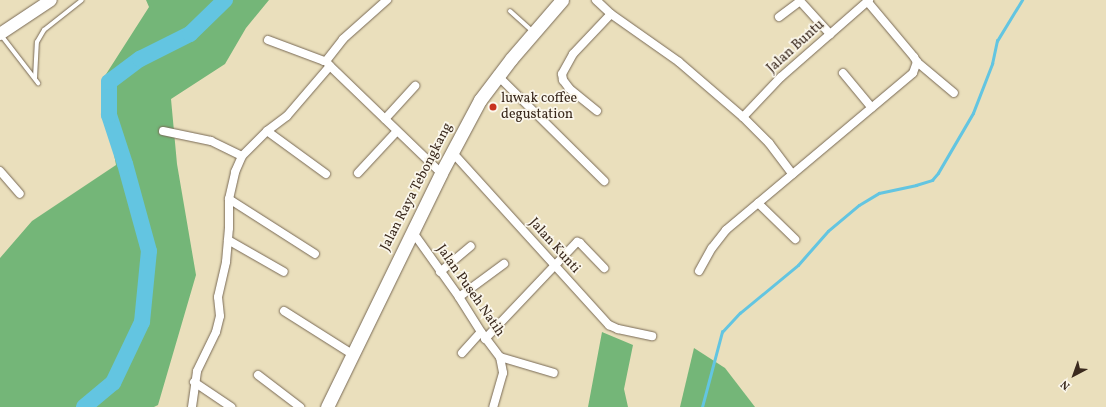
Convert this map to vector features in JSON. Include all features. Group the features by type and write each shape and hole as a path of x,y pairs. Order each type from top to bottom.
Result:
{"main road":[{"path":"0,34 51,0"},
{"name":"Jalan Raya Tebongkang","path":"327,407 441,173 480,100 497,75 562,0"}],"street":[{"path":"192,407 194,382 206,350 216,332 220,316 218,297 224,275 228,240 230,187 242,156 267,131 287,116 328,64 343,39 387,0"},
{"path":"596,0 611,14 679,62 743,117 769,143 792,174"},
{"path":"778,17 800,1 830,34"},
{"path":"868,1 918,62 954,93"},
{"name":"Jalan Buntu","path":"743,117 781,77 868,1"},
{"path":"596,111 569,88 563,80 562,74 573,54 611,14"},
{"path":"268,40 324,61 328,64 441,173"},
{"path":"699,271 712,248 726,230 909,77 916,68 918,62"},
{"path":"842,73 872,108"},
{"path":"497,75 604,181"},
{"path":"385,118 415,86"},
{"path":"162,131 211,141 242,156"},
{"path":"267,131 326,174"},
{"path":"358,174 397,131"},
{"name":"Jalan Kunti","path":"452,152 610,325 618,329 652,336"},
{"path":"0,171 20,194"},
{"path":"229,199 315,254"},
{"path":"758,203 794,238"},
{"name":"Jalan Puseh Natih","path":"412,232 459,297 483,335 500,357 503,373 493,407"},
{"path":"228,240 284,272"},
{"path":"462,352 483,335 577,242 580,243 604,268"},
{"path":"440,272 471,246"},
{"path":"459,297 504,264"},
{"path":"284,311 352,354"},
{"path":"500,357 554,373"},
{"path":"258,375 300,407"},
{"path":"194,382 231,407"}],"lane":[{"path":"35,78 38,42 44,30 82,0"},
{"path":"510,11 534,32"},
{"path":"0,34 38,82"}],"green space":[{"path":"146,0 269,0 246,28 225,64 171,99 177,164 196,275 158,405 154,407 0,407 0,258 32,221 116,165 101,82 149,7"},
{"path":"602,332 633,345 624,389 628,407 588,407"},
{"path":"694,348 725,368 755,407 680,407"}],"waterway":[{"path":"84,407 113,383 142,322 149,251 125,164 109,115 109,82 140,59 190,34 225,0"},
{"path":"702,407 722,332 740,313 798,265 828,231 859,205 879,193 932,180 938,173 973,113 992,64 997,41 1022,0"}],"place":[{"name":"luwak coffee degustation","path":"493,107"}]}
